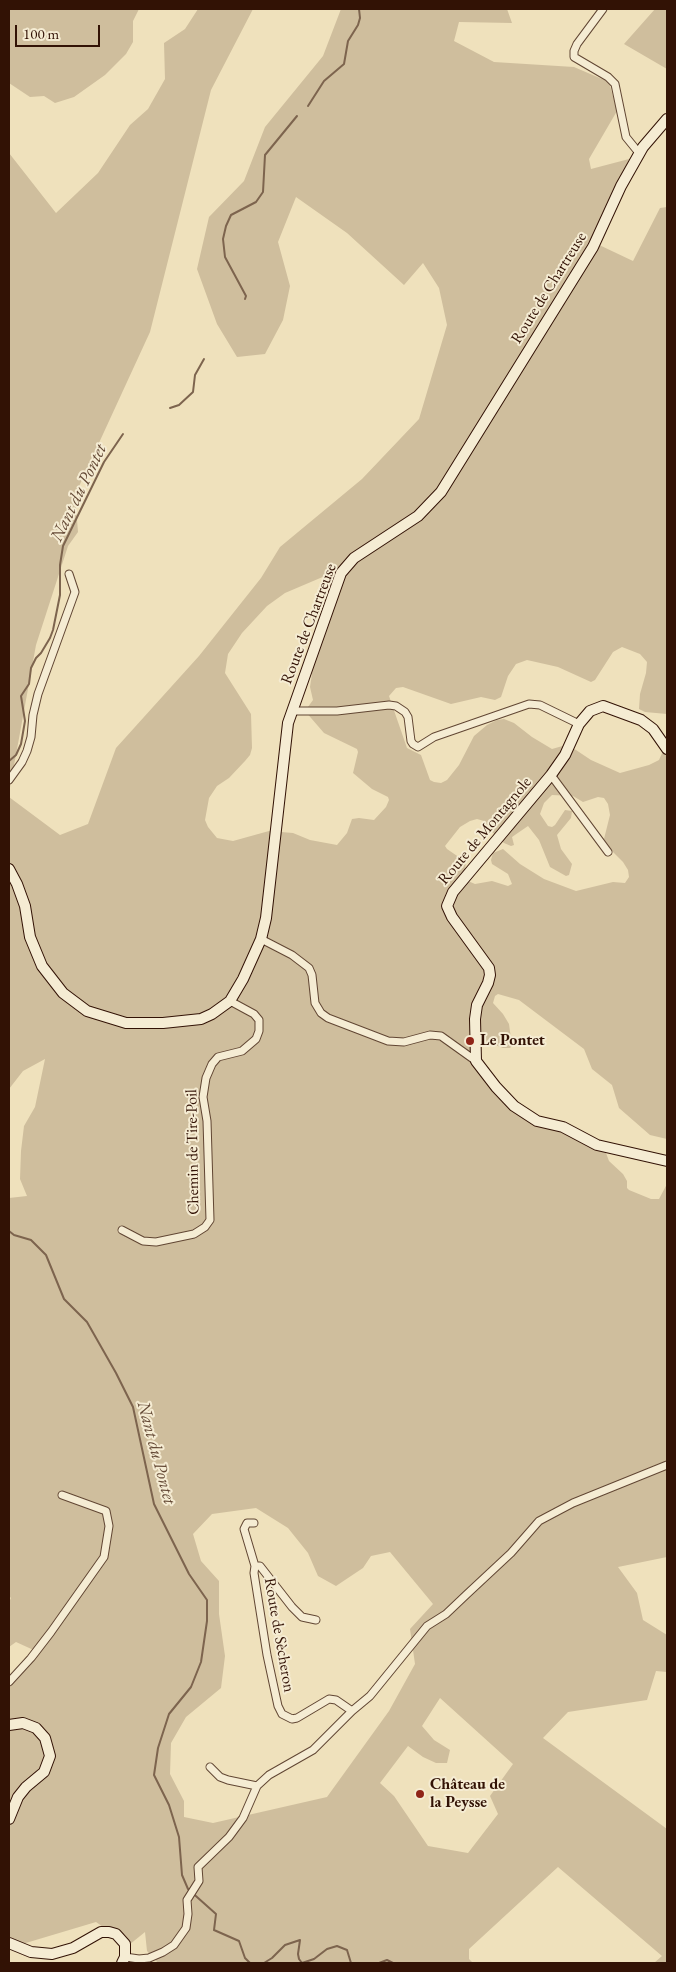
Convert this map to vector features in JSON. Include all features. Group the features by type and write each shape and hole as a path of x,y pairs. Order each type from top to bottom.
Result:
{"main road":[{"name":"Route de Chartreuse","path":"230,1001 236,993 262,939 266,918 284,750 292,711 344,568 368,548 418,516 441,492 594,247 621,186 639,153 667,118"},
{"name":"Route de Montagnole","path":"476,1061 475,1019 477,1005 490,975 487,964 452,917 447,902 453,892 551,775 569,747 579,724 594,708 603,706 633,716 659,736 667,749"},
{"path":"9,869 20,891 25,906 30,937 42,966 63,993 87,1011 126,1023 163,1023 201,1018 212,1014 230,1001"},
{"path":"476,1061 496,1087 523,1114 537,1121 563,1127 597,1146 667,1161"},
{"path":"9,1725 23,1724 36,1728 45,1738 50,1756 44,1772 26,1786 18,1797 9,1818"},
{"path":"9,1944 31,1952 52,1954 73,1948 102,1932 109,1932 121,1939 126,1951 124,1960"}],"street":[{"path":"603,9 577,44 574,57 608,77 615,84 626,137 639,153"},
{"path":"9,780 22,762 27,751 38,694 75,592 69,574"},
{"path":"292,711 337,710 382,705 396,706 406,712 411,740 418,747 434,737 529,704 540,705 579,724"},
{"path":"551,775 608,852"},
{"path":"262,939 292,955 308,968 312,975 315,1003 321,1013 328,1018 388,1042 404,1042 430,1035 441,1036 476,1061"},
{"name":"Chemin de Tire-Poil","path":"122,1230 143,1241 156,1242 194,1234 204,1228 210,1220 207,1121 203,1098 206,1078 212,1064 218,1057 242,1051 256,1039 259,1031 259,1020 254,1014 230,1001"},
{"path":"124,1960 149,1958 174,1945 186,1928 187,1900 199,1881 198,1867 229,1837 243,1818 257,1786 269,1775 314,1750 352,1711 370,1696 427,1626 446,1614 511,1554 539,1521 573,1503 667,1465"},
{"path":"9,1682 52,1632 104,1557 109,1526 106,1511 62,1495"},
{"path":"254,1523 248,1523 244,1529 255,1566"},
{"name":"Route de Sècheron","path":"316,1620 302,1617 260,1566 255,1566 254,1573 267,1655 278,1706 282,1714 292,1719 297,1718 329,1699 336,1700 352,1711"},
{"path":"210,1767 220,1777 257,1786"}],"shaded area":[{"path":"9,9 139,9 133,21 133,42 126,54 105,75 74,97 55,103 44,96 30,97 9,83"},
{"path":"198,9 253,9 211,90 150,332 75,495 78,532 68,546 36,645 9,793 9,153 56,213 98,173 130,125 148,109 165,79 164,43 185,29"},
{"path":"341,9 507,9 512,23 459,22 454,41 494,62 574,67 609,82 617,111 589,159 591,169 629,159 595,243 633,261 660,208 667,207 667,714 645,712 639,709 640,694 647,662 640,654 622,647 613,652 595,680 591,682 558,667 527,660 516,664 508,676 501,697 495,700 481,697 451,704 403,687 396,688 389,696 407,748 421,755 430,780 434,782 441,783 447,780 459,765 474,736 487,725 504,719 514,723 552,749 566,745 570,746 591,760 620,773 649,765 659,760 663,751 667,757 667,1139 650,1135 619,1108 612,1085 592,1069 584,1049 519,1000 498,994 495,996 493,1003 509,1024 512,1046 510,1048 503,1048 485,1041 482,1042 480,1061 506,1095 534,1116 573,1128 591,1148 606,1153 609,1161 623,1174 629,1190 651,1199 659,1199 667,1184 667,1557 618,1567 637,1593 643,1620 667,1635 667,1672 656,1671 647,1700 568,1712 543,1738 667,1829 667,1963 654,1963 662,1956 558,1867 469,1949 469,1959 473,1963 158,1963 147,1951 145,1932 129,1945 96,1922 9,1948 9,1684 38,1652 16,1642 9,1647 9,1602 11,1598 9,1596 9,1198 27,1196 20,1179 24,1126 35,1107 45,1059 23,1071 9,1089 9,797 60,835 88,824 116,748 199,656 261,578 280,547 362,479 419,419 447,325 439,288 423,263 404,285 347,233 296,197 278,242 290,286 283,320 265,354 237,357 217,324 197,269 209,217 244,181 265,127 323,56","holes":["332,573 342,584 314,660 310,687 313,700 305,711 324,733 357,749 353,773 372,789 388,797 389,800 386,807 374,820 352,819 347,833 337,845 310,840 293,833 269,831 233,841 217,838 205,820 209,798 217,786 229,778 245,761 250,755 252,748 251,714 225,673 228,654 242,633 267,606 285,593","552,795 573,796 583,802 598,797 604,798 608,804 610,815 604,839 607,846 623,862 628,870 629,877 625,883 613,882 576,891 544,879 520,864 503,849 493,853 492,864 508,874 512,884 508,886 492,881 475,884 468,881 465,869 466,862 445,846 460,827 477,819 484,821 490,830 504,843 511,846 514,845 512,837 528,826 539,840 550,867 566,876 569,875 572,864 561,849 557,835 571,818 572,811 565,810 555,825 552,827 548,826 540,814 544,803","256,1508 288,1528 308,1553 318,1576 336,1586 363,1568 371,1556 390,1552 433,1604 410,1629 415,1664 389,1711 327,1797 213,1823 184,1817 184,1801 170,1774 171,1743 186,1717 221,1688 225,1656 219,1614 219,1581 201,1561 193,1534 212,1514","440,1698 513,1764 490,1796 498,1814 468,1853 428,1846 394,1796 380,1783 408,1746 423,1757 436,1763 447,1763 450,1750 434,1740 422,1726"]},
{"path":"655,9 667,9 667,69 624,44"}],"waterway":[{"name":"Nant du Pontet","path":"308,106 324,81 344,64 348,41 360,18 359,9"},
{"name":"Nant du Pontet","path":"245,299 246,296 225,257 223,239 226,226 231,215 256,202 263,192 265,155 297,116"},
{"name":"Nant du Pontet","path":"170,408 179,405 193,392 195,375 204,359"},
{"name":"Nant du Pontet","path":"9,761 16,755 21,744 25,721 21,696 29,684 31,668 53,630 60,595 60,565 63,546 104,462 123,434"},
{"name":"Nant du Pontet","path":"9,1231 14,1235 31,1240 46,1255 64,1299 87,1322 116,1373 133,1407 154,1504 189,1574 207,1600 207,1621 201,1662 191,1687 169,1714 158,1748 154,1775 169,1805 179,1837 182,1875 188,1889 216,1914 214,1930 239,1941 245,1958 250,1963"},
{"name":"Nant du Pontet","path":"264,1963 285,1945 300,1940 298,1954 302,1963 314,1959 327,1949 337,1946 347,1950 351,1963"},
{"name":"Nant du Pontet","path":"379,1963 387,1960 393,1963"}],"place":[{"name":"Le Pontet","path":"470,1041"},
{"name":"Château de la Peysse","path":"420,1794"}]}
